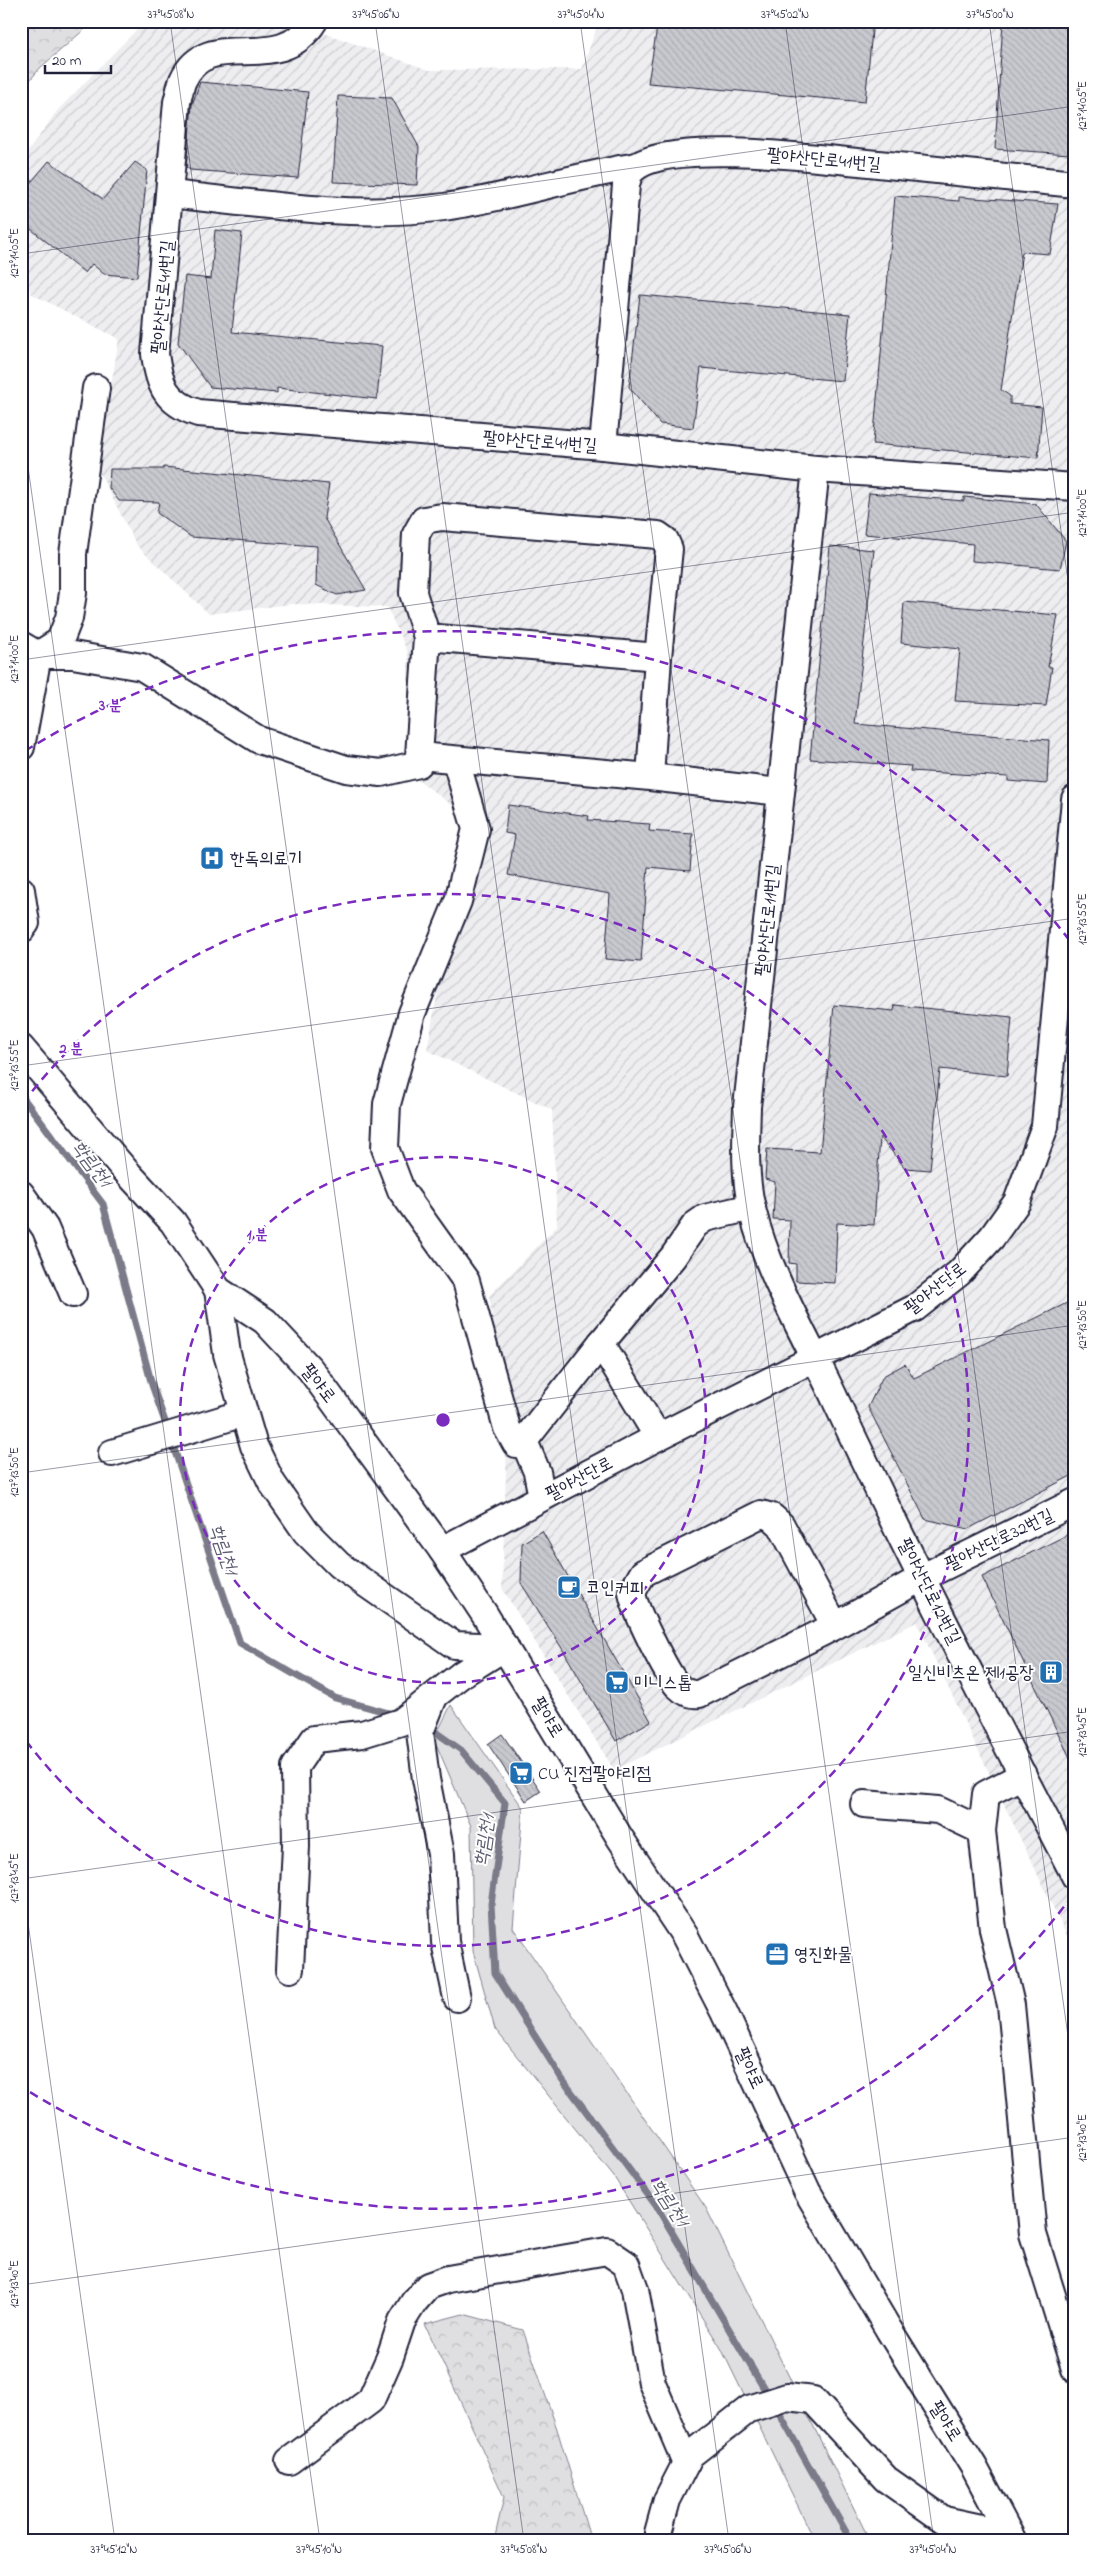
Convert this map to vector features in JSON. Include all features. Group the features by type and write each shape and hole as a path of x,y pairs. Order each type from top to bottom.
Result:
{"street":[{"path":"171,194 177,102 184,80 192,67 209,55 230,50 265,52 282,49 296,42 307,32 314,21"},
{"name":"팔야산단로41번길","path":"1075,184 759,153 694,154 648,159 637,166 444,207 383,212 323,210 171,194 155,354 159,380 171,398 184,408 198,412 604,446 816,469 1075,487"},
{"path":"604,446 626,185 629,174 637,166"},
{"path":"30,650 60,641 69,618 73,593 72,554 96,388"},
{"name":"팔야산단로11번길","path":"816,469 747,1108 746,1171 752,1207 764,1247 816,1358"},
{"path":"30,650 73,654 142,667 259,740 346,770 381,773 419,764 427,637 413,593 416,534 424,520 442,517 658,535 665,540 669,549 658,657 650,777"},
{"path":"427,637 658,657"},
{"path":"21,747 30,650"},
{"path":"419,756 456,761 650,777 780,792"},
{"path":"456,761 476,829 458,902 412,1013 387,1104 385,1148 401,1190 466,1281 507,1428 516,1444 524,1441 601,1343 673,1258 695,1224 705,1218 752,1207"},
{"name":"팔야산단로","path":"442,1550 658,1437 915,1308 959,1273 985,1244 1017,1202 1045,1126 1075,799"},
{"path":"21,890 26,923 21,930"},
{"name":"팔야로","path":"21,1048 125,1170 173,1222 218,1290 265,1321 310,1369 442,1550 505,1647 620,1838 685,1936 724,2012 808,2192 889,2330 974,2467 1011,2537"},
{"path":"21,1194 45,1228 73,1294"},
{"path":"218,1290 226,1354 254,1446 272,1483 306,1532 339,1565 454,1645 505,1647"},
{"path":"601,1343 658,1437"},
{"name":"팔야산단로12번길","path":"816,1358 868,1471 1075,1876"},
{"path":"123,1450 244,1413"},
{"path":"524,1441 536,1472 542,1497"},
{"name":"팔야산단로32번길","path":"834,1626 781,1525 772,1517 761,1514 643,1573 632,1592 638,1616 676,1684 692,1695 709,1690 834,1626 923,1577 1075,1502"},
{"path":"290,1969 296,1846 295,1767 314,1739 411,1727 435,1696 462,1674 505,1647"},
{"path":"411,1727 426,1779 441,1854 445,1942 457,1998"},
{"path":"1023,1775 986,1794 982,1831 993,1929 1011,2005 1033,2234 1075,2369"},
{"path":"864,1804 938,1810 982,1831"},
{"path":"289,2461 371,2400 390,2357 402,2321 414,2302 428,2286 448,2279 607,2251 626,2264 629,2272 635,2289 652,2383 686,2462"},
{"path":"658,2533 667,2500 690,2455 748,2409 787,2397 813,2400 886,2480 944,2520 1011,2537"}],"shaded area":[{"path":"145,21 290,21 429,70 582,69 599,21 1075,21 1075,1953 917,1622 614,1770 502,1588 508,1413 489,1296 557,1226 552,1110 427,1050 470,819 408,772 408,653 387,607 291,604 209,614 137,546 97,468 119,339 32,294 21,275 21,161 57,111"}],"green space":[{"path":"21,21 94,21 40,68 21,91"},
{"path":"451,1705 523,1808 513,1928 706,2208 870,2541 815,2541 721,2348 614,2177 495,2029 473,1951 471,1826 434,1739"},
{"path":"463,2314 523,2330 557,2429 591,2541 494,2541 504,2497 425,2324"}],"building":[{"path":"658,21 873,21 865,102 648,83"},
{"path":"1003,21 1075,21 1075,77 1070,154 995,149"},
{"path":"200,82 308,92 298,178 190,170 186,167 192,105"},
{"path":"338,96 392,98 419,147 417,185 333,182"},
{"path":"49,161 103,199 135,162 147,170 137,277 104,274 92,264 85,273 21,221 21,194"},
{"path":"895,196 959,201 959,197 1058,204 1050,254 1022,252 1001,390 1010,396 1010,404 1042,407 1038,458 873,444"},
{"path":"215,230 242,233 232,332 382,346 377,399 277,388 277,393 210,387 178,343 185,276 211,279"},
{"path":"640,295 850,314 843,381 701,368 693,428 660,424 629,387"},
{"path":"164,467 329,484 324,518 366,590 337,595 316,585 317,546 191,537 157,513 159,502 119,501 109,488 110,469 163,469"},
{"path":"869,493 964,501 964,497 1036,504 1066,541 1060,569 972,561 973,544 864,534"},
{"path":"830,546 874,550 855,724 1049,740 1047,784 1008,781 1008,777 910,771 911,766 810,759"},
{"path":"904,602 1058,615 1048,667 1052,667 1046,706 955,701 960,649 901,643"},
{"path":"508,805 589,816 588,820 650,824 649,831 693,834 690,871 648,867 641,962 605,959 610,894 508,875 515,835 505,833"},
{"path":"834,1005 894,1011 895,1005 1012,1017 1007,1076 940,1069 930,1170 905,1168 880,1137 874,1225 837,1223 835,1283 796,1281 796,1264 789,1263 790,1220 773,1219 775,1182 765,1179 767,1149 820,1152"},
{"path":"1075,1299 1075,1474 968,1529 925,1519 868,1407 883,1376 905,1364 914,1378"},
{"path":"542,1531 651,1721 616,1741 521,1583 522,1543"},
{"name":"일신비츠온 제1공장","path":"1075,1531 1075,1768 982,1577"},
{"path":"502,1734 541,1791 526,1801 488,1744"}],"waterway":[{"name":"학림천1","path":"21,1095 103,1204 152,1385 168,1430"},
{"name":"학림천1","path":"171,1440 240,1643 335,1698 396,1715"},
{"name":"학림천1","path":"427,1726 461,1750 505,1803 491,1904 495,1973 562,2079 657,2207 769,2397"},
{"name":"학림천1","path":"775,2406 851,2541"}],"place":[{"name":"한독의료기","path":"212,858"},
{"name":"코인커피","path":"569,1587"},
{"name":"일신비츠온 제1공장","path":"1051,1672"},
{"name":"미니스톱","path":"617,1682"},
{"name":"CU 진접팔야리점","path":"521,1773"},
{"name":"영진화물","path":"777,1954"}]}
